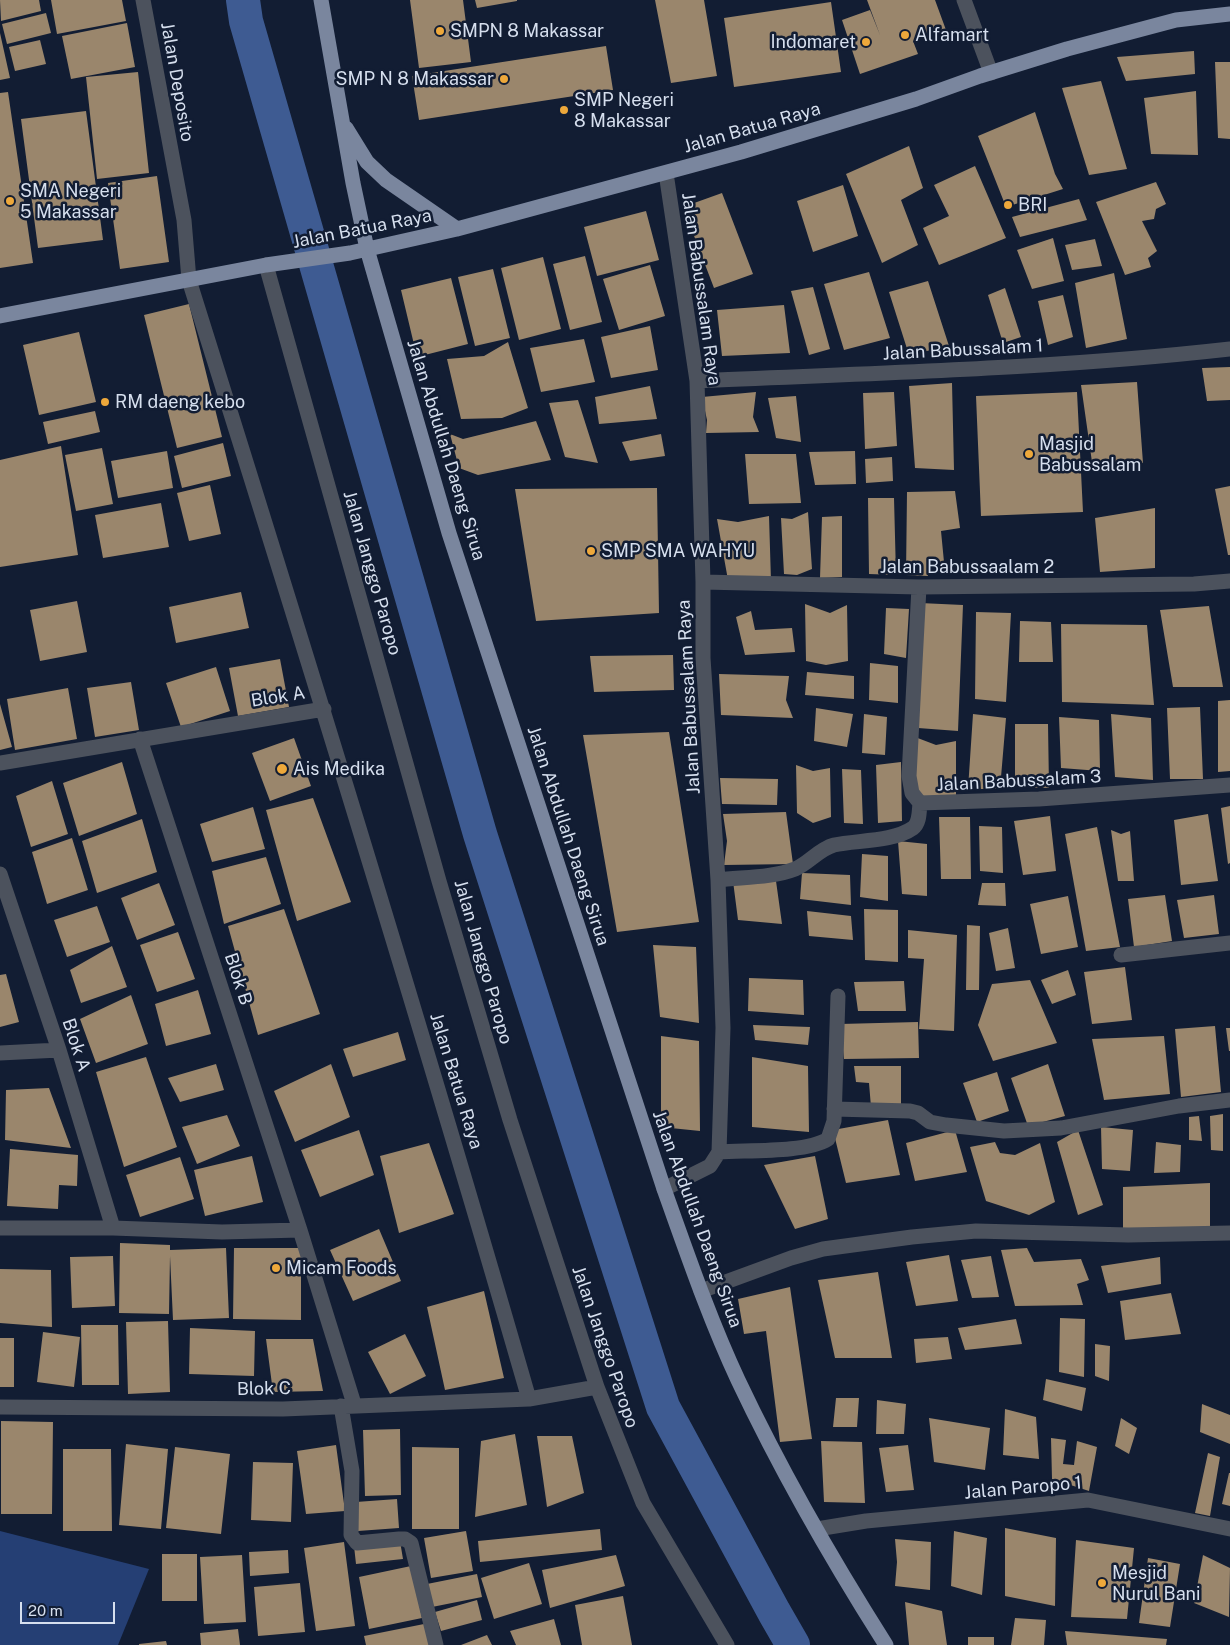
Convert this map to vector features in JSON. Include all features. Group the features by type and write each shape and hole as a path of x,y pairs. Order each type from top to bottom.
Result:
{"main road":[{"name":"Jalan Abdullah Daeng Sirua","path":"321,0 342,123 367,249 449,533 664,1189 700,1291 738,1379 817,1529 886,1645"},
{"name":"Jalan Batua Raya","path":"0,316 274,264 350,253 457,229 666,173 916,99 1067,49 1176,20 1230,14"},
{"path":"342,123 367,162 386,180 457,229"}],"street":[{"name":"Jalan Deposito","path":"143,0 184,220 189,280"},
{"path":"964,0 991,73"},
{"name":"Jalan Babussalam Raya","path":"666,173 697,381 703,582 703,658 718,880 722,1028 719,1152"},
{"name":"Jalan Janggo Paropo","path":"274,264 439,881 510,1120 596,1387 643,1503 727,1645"},
{"name":"Jalan Batua Raya","path":"189,280 324,709 449,1120 529,1399"},
{"name":"Jalan Babussalam 1","path":"697,381 932,371 1168,356 1230,349"},
{"name":"Jalan Babussaalam 2","path":"703,582 919,587 1194,584 1230,581"},
{"path":"919,587 909,776 912,793 920,804"},
{"name":"Blok A","path":"0,763 324,709"},
{"name":"Blok B","path":"140,739 300,1230 347,1405 352,1471 351,1535 357,1543 399,1539 406,1539 411,1543 436,1645"},
{"name":"Jalan Babussalam 3","path":"718,880 787,872 805,864 832,846 906,832 914,828 918,823 920,804 1048,799 1230,786"},
{"name":"Blok A","path":"0,874 58,1050 113,1228"},
{"path":"1121,956 1230,943"},
{"path":"664,1189 710,1166 719,1152 818,1145 828,1138 831,1134 834,1109 838,996"},
{"path":"0,1053 58,1050"},
{"path":"834,1109 918,1112 930,1122 1004,1131 1061,1128 1179,1106 1230,1100"},
{"path":"0,1228 113,1228 222,1232 300,1230"},
{"path":"700,1291 790,1258 823,1249 903,1238 976,1232 1128,1235 1230,1233"},
{"path":"529,1399 596,1387"},
{"name":"Blok C","path":"0,1406 283,1409 347,1405 427,1405 529,1399"},
{"name":"Jalan Paropo 1","path":"817,1529 866,1521 1088,1500 1230,1529"}],"shaded area":[{"path":"0,1531 149,1569 118,1645 0,1645"}],"building":[{"path":"0,0 39,0 41,11 1,21"},
{"path":"51,0 122,0 126,21 57,34"},
{"name":"SMPN 8 Makassar","path":"410,0 463,0 471,62 419,68"},
{"path":"475,0 517,0 517,1 477,8"},
{"path":"655,0 704,0 717,76 671,83"},
{"name":"Alfamart","path":"867,0 935,0 946,30 913,41 918,54 860,74 842,20 870,10 880,35"},
{"path":"831,2 841,72 734,87 724,18"},
{"path":"46,13 51,33 7,44 2,24"},
{"path":"127,23 135,67 71,79 62,36"},
{"path":"0,33 10,78 0,80"},
{"path":"40,40 46,64 15,71 9,47"},
{"path":"606,46 613,90 419,120 412,76"},
{"path":"1194,51 1195,74 1126,81 1117,57"},
{"path":"1215,62 1230,62 1230,139 1218,138"},
{"path":"138,72 149,173 97,179 86,77"},
{"path":"1101,81 1127,169 1089,175 1062,88"},
{"path":"1196,91 1198,155 1151,154 1144,98"},
{"name":"SMA Negeri 5 Makassar","path":"8,92 33,263 0,268 0,93"},
{"path":"86,111 103,240 38,248 21,119"},
{"path":"1035,112 1055,174 1063,189 1006,207 978,136"},
{"path":"909,146 923,188 901,200 918,245 882,263 846,174"},
{"path":"975,166 1006,238 939,265 923,228 949,216 934,185"},
{"path":"157,176 169,262 120,269 108,183"},
{"path":"1156,182 1166,204 1156,209 1154,219 1142,221 1157,251 1148,258 1151,267 1125,275 1096,202"},
{"path":"843,185 858,236 813,252 797,201"},
{"path":"722,193 753,274 714,288 683,207"},
{"path":"1079,199 1087,220 1020,237 1012,217"},
{"path":"646,211 659,260 597,276 584,227"},
{"path":"1053,238 1064,281 1032,289 1017,250"},
{"path":"1095,239 1102,266 1072,270 1065,245"},
{"path":"585,256 602,322 570,330 553,264"},
{"path":"543,257 561,329 519,340 501,268"},
{"path":"650,265 665,316 619,330 603,279"},
{"path":"493,269 510,338 475,346 458,277"},
{"path":"869,272 890,338 844,350 824,284"},
{"path":"1114,273 1127,339 1086,348 1075,283"},
{"path":"451,278 468,344 417,357 401,290"},
{"path":"928,281 949,346 909,355 889,292"},
{"path":"813,287 830,349 809,355 791,291"},
{"path":"1005,288 1021,337 1003,343 988,295"},
{"path":"1063,295 1073,337 1048,345 1038,301"},
{"path":"189,304 222,437 177,448 144,315"},
{"path":"784,305 790,353 722,356 717,310"},
{"path":"650,326 658,370 611,378 601,337"},
{"path":"79,332 96,402 39,415 23,345"},
{"path":"584,339 595,382 541,392 530,348"},
{"path":"508,342 528,408 502,418 461,419 447,359 484,356"},
{"path":"1230,367 1230,400 1207,401 1202,368"},
{"path":"1137,382 1143,463 1093,469 1081,385"},
{"path":"952,383 954,470 915,468 909,386"},
{"path":"650,386 657,419 599,424 595,397"},
{"path":"756,392 753,417 759,432 706,433 707,420 702,397"},
{"path":"894,392 897,446 865,449 863,393"},
{"name":"Masjid Babussalam","path":"1077,392 1083,512 981,516 976,396"},
{"path":"796,396 801,442 776,438 768,398"},
{"path":"578,400 598,463 565,457 549,403"},
{"path":"95,411 100,432 48,444 43,422"},
{"path":"536,421 551,460 478,475 459,468 450,434 463,439"},
{"path":"661,434 665,456 630,461 622,442"},
{"path":"223,443 231,476 182,488 174,456"},
{"path":"61,446 78,555 0,567 0,460"},
{"path":"102,448 113,504 76,511 65,455"},
{"path":"167,451 173,488 118,498 111,461"},
{"path":"855,451 856,484 815,485 809,452"},
{"path":"745,454 796,454 801,503 749,504"},
{"path":"892,457 893,481 866,483 865,459"},
{"path":"210,485 221,534 189,541 177,493"},
{"path":"1230,486 1230,555 1228,555 1215,489"},
{"name":"SMP SMA WAHYU","path":"657,488 659,613 536,621 515,489"},
{"path":"955,491 960,528 941,531 944,562 929,562 928,576 906,575 907,492"},
{"path":"868,498 894,498 896,575 869,574"},
{"path":"161,503 169,547 103,558 95,515"},
{"path":"1155,508 1155,568 1100,572 1095,518"},
{"path":"808,512 812,569 797,575 784,574 781,518 792,519"},
{"path":"769,516 771,581 728,580 717,519 738,522"},
{"path":"842,516 842,577 820,578 822,517"},
{"path":"241,592 249,628 176,643 169,607"},
{"path":"77,601 87,652 40,661 30,610"},
{"path":"920,603 963,605 958,731 918,728"},
{"path":"805,604 830,613 847,605 848,661 826,665 806,661"},
{"path":"1209,606 1223,687 1173,687 1160,610"},
{"path":"886,608 909,609 906,658 884,654"},
{"path":"751,611 755,630 792,628 795,652 745,655 736,617"},
{"path":"976,612 1011,613 1006,702 975,699"},
{"path":"1020,621 1051,622 1053,662 1019,662"},
{"path":"1061,624 1147,625 1154,705 1062,702"},
{"path":"673,655 674,690 594,692 590,656"},
{"path":"280,659 289,707 238,716 229,668"},
{"path":"870,663 898,666 898,703 869,700"},
{"path":"216,667 230,711 181,727 166,683"},
{"path":"807,672 854,676 854,699 805,695"},
{"path":"719,674 789,676 786,700 793,718 721,715"},
{"path":"131,682 139,730 95,737 87,688"},
{"path":"68,688 77,739 15,750 7,699"},
{"path":"1230,700 1230,771 1218,772 1218,701"},
{"path":"0,704 12,747 0,750"},
{"path":"1200,707 1203,779 1170,779 1167,708"},
{"path":"816,708 853,714 847,747 814,741"},
{"path":"864,714 887,717 885,755 862,753"},
{"path":"973,714 1006,718 1000,789 968,789"},
{"path":"1111,714 1151,718 1153,780 1115,777"},
{"path":"1059,717 1099,720 1100,771 1061,768"},
{"path":"1015,724 1048,724 1049,788 1015,787"},
{"path":"669,732 699,922 617,932 583,735"},
{"path":"915,737 936,745 956,741 956,795 938,803 913,791"},
{"name":"Ais Medika","path":"294,738 311,786 270,801 252,753"},
{"path":"122,762 137,814 79,836 63,783"},
{"path":"901,762 902,821 878,823 876,765"},
{"path":"796,765 813,771 830,768 831,817 813,823 797,813"},
{"path":"842,769 861,770 863,824 844,823"},
{"path":"720,778 778,779 777,805 722,804"},
{"path":"52,781 68,834 31,847 16,796"},
{"path":"313,798 351,902 297,921 266,810"},
{"path":"1230,806 1230,863 1228,864 1221,808"},
{"path":"253,807 265,849 212,862 200,824"},
{"path":"786,812 793,864 724,865 727,841 723,814"},
{"path":"1208,814 1218,881 1181,885 1174,820"},
{"path":"1050,816 1056,871 1023,875 1014,821"},
{"path":"939,817 970,817 971,879 941,879"},
{"path":"142,819 157,872 97,893 82,841"},
{"path":"979,826 1002,827 1003,873 980,871"},
{"path":"1097,827 1120,947 1086,951 1065,834"},
{"path":"1111,830 1121,834 1130,831 1134,881 1118,881"},
{"path":"72,838 88,890 47,904 32,852"},
{"path":"898,841 927,844 927,896 902,894"},
{"path":"862,854 888,856 888,901 860,897"},
{"path":"266,857 281,904 224,924 212,871"},
{"path":"802,873 850,875 851,905 800,899"},
{"path":"733,881 776,881 782,924 738,920"},
{"path":"159,883 175,925 137,940 121,898"},
{"path":"982,883 1005,883 1006,906 978,905"},
{"path":"1165,895 1172,941 1134,947 1128,899"},
{"path":"1214,895 1219,934 1184,938 1177,900"},
{"path":"1068,896 1078,947 1041,954 1030,904"},
{"path":"97,906 110,942 67,957 54,920"},
{"path":"284,909 320,1014 258,1035 228,926"},
{"path":"864,909 898,910 898,962 865,960"},
{"path":"807,911 851,916 853,940 809,936"},
{"path":"967,925 980,926 979,990 966,990"},
{"path":"1008,928 1015,968 996,971 989,933"},
{"path":"908,930 957,935 954,1031 919,1029 924,959 908,958"},
{"path":"178,932 195,979 157,992 140,945"},
{"path":"653,945 696,947 699,1023 660,1017"},
{"path":"112,946 127,987 81,1003 70,970"},
{"path":"1125,967 1132,1020 1092,1024 1084,972"},
{"path":"1068,970 1076,995 1052,1004 1041,980"},
{"path":"6,974 19,1022 0,1027 0,975"},
{"path":"749,978 803,980 804,1015 748,1011"},
{"path":"1030,980 1057,1043 993,1061 978,1025 992,984"},
{"path":"904,981 906,1011 858,1011 854,982"},
{"path":"198,990 211,1034 166,1046 155,1004"},
{"path":"131,995 148,1044 96,1063 80,1019"},
{"path":"918,1022 919,1058 844,1059 840,1024"},
{"path":"753,1025 810,1027 808,1045 755,1040"},
{"path":"1215,1026 1221,1092 1181,1097 1175,1029"},
{"path":"1226,1028 1230,1028 1230,1051 1229,1051"},
{"path":"398,1032 406,1060 353,1077 343,1049"},
{"path":"661,1036 699,1041 700,1131 661,1127"},
{"path":"1164,1036 1170,1094 1104,1100 1092,1039"},
{"path":"146,1057 177,1147 124,1167 96,1072"},
{"path":"752,1057 808,1066 809,1132 752,1127"},
{"path":"216,1064 224,1090 180,1102 168,1078"},
{"path":"331,1064 350,1117 295,1142 274,1091"},
{"path":"1048,1064 1065,1116 1028,1126 1011,1078"},
{"path":"854,1066 901,1066 901,1107 871,1107 869,1083 856,1082"},
{"path":"997,1072 1009,1111 977,1122 963,1083"},
{"path":"49,1088 71,1148 5,1140 6,1090"},
{"path":"1223,1114 1223,1151 1211,1150 1210,1116"},
{"path":"227,1115 240,1146 197,1164 182,1127"},
{"path":"1199,1116 1202,1141 1189,1140 1189,1117"},
{"path":"888,1120 900,1175 846,1183 833,1130"},
{"path":"1101,1127 1133,1130 1130,1171 1102,1169"},
{"path":"359,1130 374,1175 320,1197 301,1150"},
{"path":"955,1130 967,1172 915,1181 906,1143"},
{"path":"1078,1130 1103,1205 1078,1215 1057,1142"},
{"path":"995,1142 1000,1153 1015,1155 1040,1143 1055,1202 1029,1215 986,1201 970,1147"},
{"path":"1156,1142 1181,1145 1180,1172 1154,1173"},
{"path":"429,1143 454,1214 399,1233 380,1156"},
{"path":"10,1149 78,1155 77,1186 59,1185 58,1209 7,1206"},
{"path":"252,1156 263,1202 205,1216 194,1170"},
{"path":"815,1156 828,1219 795,1229 764,1165"},
{"path":"180,1157 194,1199 140,1217 126,1175"},
{"path":"1210,1183 1210,1231 1123,1228 1123,1187"},
{"path":"379,1229 401,1281 353,1301 330,1250"},
{"path":"120,1243 170,1245 170,1250 226,1248 229,1318 173,1320 170,1256 169,1314 119,1313"},
{"path":"234,1248 301,1248 301,1320 233,1319"},
{"path":"1027,1248 1034,1262 1081,1259 1089,1280 1077,1284 1083,1305 1015,1306 1001,1250"},
{"path":"949,1255 958,1301 916,1306 906,1262"},
{"path":"113,1256 115,1306 72,1308 70,1257"},
{"path":"991,1256 999,1297 972,1298 961,1260"},
{"path":"1160,1257 1161,1284 1108,1293 1101,1266"},
{"path":"0,1269 51,1270 52,1327 0,1323"},
{"path":"878,1272 892,1358 835,1358 818,1280"},
{"path":"790,1287 812,1439 780,1442 766,1331 744,1334 738,1299"},
{"path":"484,1291 504,1378 445,1390 427,1307"},
{"path":"1171,1293 1181,1334 1125,1340 1120,1301"},
{"path":"1060,1318 1085,1319 1084,1377 1059,1372"},
{"path":"1016,1319 1022,1344 965,1350 958,1328"},
{"path":"168,1321 170,1392 128,1394 126,1322"},
{"path":"81,1325 118,1325 119,1385 82,1385"},
{"path":"190,1328 255,1331 254,1376 189,1374"},
{"path":"43,1332 80,1337 74,1387 37,1382"},
{"path":"405,1334 426,1376 390,1394 368,1352"},
{"path":"948,1337 952,1359 916,1363 914,1339"},
{"path":"0,1338 14,1338 14,1387 0,1387"},
{"path":"266,1339 313,1339 323,1391 273,1392"},
{"path":"1095,1344 1110,1346 1109,1381 1095,1376"},
{"path":"1046,1379 1086,1388 1082,1411 1043,1400"},
{"path":"836,1398 859,1398 857,1427 833,1427"},
{"path":"877,1400 906,1404 904,1434 876,1434"},
{"path":"1202,1404 1230,1415 1230,1444 1200,1432"},
{"path":"1005,1409 1036,1417 1039,1459 1003,1455"},
{"path":"929,1418 990,1428 985,1470 934,1462"},
{"path":"1121,1418 1137,1428 1129,1454 1115,1446"},
{"path":"1,1421 53,1422 52,1514 1,1514"},
{"path":"400,1429 401,1495 365,1496 363,1430"},
{"path":"515,1434 527,1505 475,1517 481,1441"},
{"path":"537,1436 572,1436 584,1493 547,1507"},
{"path":"1051,1438 1066,1440 1063,1464 1074,1465 1077,1441 1097,1447 1089,1491 1052,1479"},
{"path":"821,1441 862,1442 865,1503 824,1502"},
{"path":"126,1444 168,1449 161,1529 119,1525"},
{"path":"336,1445 345,1511 306,1514 297,1451"},
{"path":"908,1445 914,1490 886,1492 879,1448"},
{"path":"175,1447 230,1454 221,1534 166,1528"},
{"path":"412,1447 459,1448 459,1529 412,1529"},
{"path":"63,1449 111,1449 112,1531 63,1531"},
{"path":"1208,1453 1220,1457 1210,1516 1195,1513"},
{"path":"253,1462 293,1463 291,1522 251,1520"},
{"path":"1230,1473 1230,1506 1222,1504"},
{"path":"397,1499 399,1528 358,1531 356,1502"},
{"path":"1005,1528 1056,1538 1055,1606 1005,1596"},
{"path":"600,1529 602,1550 480,1562 478,1541"},
{"path":"466,1531 473,1571 431,1578 424,1538"},
{"path":"954,1531 987,1538 982,1595 951,1586"},
{"path":"895,1539 931,1542 930,1590 895,1586 897,1562"},
{"name":"Mesjid Nurul Bani","path":"1076,1540 1134,1548 1127,1619 1071,1617"},
{"path":"400,1541 403,1559 356,1564 354,1546"},
{"path":"344,1542 355,1626 316,1631 304,1548"},
{"path":"288,1550 289,1573 250,1576 249,1552"},
{"path":"162,1554 197,1554 197,1601 162,1601"},
{"path":"242,1555 246,1622 204,1624 200,1557"},
{"path":"616,1555 625,1586 550,1608 542,1570"},
{"path":"1203,1555 1230,1568 1229,1617 1194,1603"},
{"path":"1148,1558 1180,1564 1170,1627 1139,1623"},
{"path":"529,1563 542,1604 494,1619 481,1578"},
{"path":"411,1566 422,1618 369,1629 359,1577"},
{"path":"477,1574 482,1597 432,1607 427,1584"},
{"path":"300,1583 305,1632 258,1636 254,1587"},
{"path":"623,1596 632,1645 582,1645 575,1605"},
{"path":"477,1600 482,1620 441,1631 435,1612"},
{"path":"905,1602 942,1611 947,1645 909,1645"},
{"path":"1015,1618 1046,1620 1044,1645 1011,1645"},
{"path":"554,1619 561,1645 516,1645 510,1631"},
{"path":"429,1623 434,1645 366,1645 364,1636"},
{"path":"238,1629 240,1645 201,1645 200,1633"},
{"path":"1065,1631 1167,1639 1166,1645 1067,1645"},
{"path":"487,1635 492,1645 461,1645"},
{"path":"968,1637 994,1637 994,1645 968,1645"},
{"path":"166,1641 167,1645 139,1645 139,1644"}],"waterway":[{"path":"243,0 246,21 480,834 663,1407 793,1645"}],"place":[{"name":"SMPN 8 Makassar","path":"440,31"},
{"name":"Alfamart","path":"905,35"},
{"name":"Indomaret","path":"866,42"},
{"name":"SMP N 8 Makassar","path":"504,79"},
{"name":"SMP Negeri 8 Makassar","path":"564,110"},
{"name":"SMA Negeri 5 Makassar","path":"10,201"},
{"name":"BRI","path":"1008,205"},
{"name":"RM daeng kebo","path":"105,402"},
{"name":"Masjid Babussalam","path":"1029,454"},
{"name":"SMP SMA WAHYU","path":"591,551"},
{"name":"Ais Medika","path":"282,769"},
{"name":"Micam Foods","path":"276,1268"},
{"name":"Mesjid Nurul Bani","path":"1102,1583"}]}
